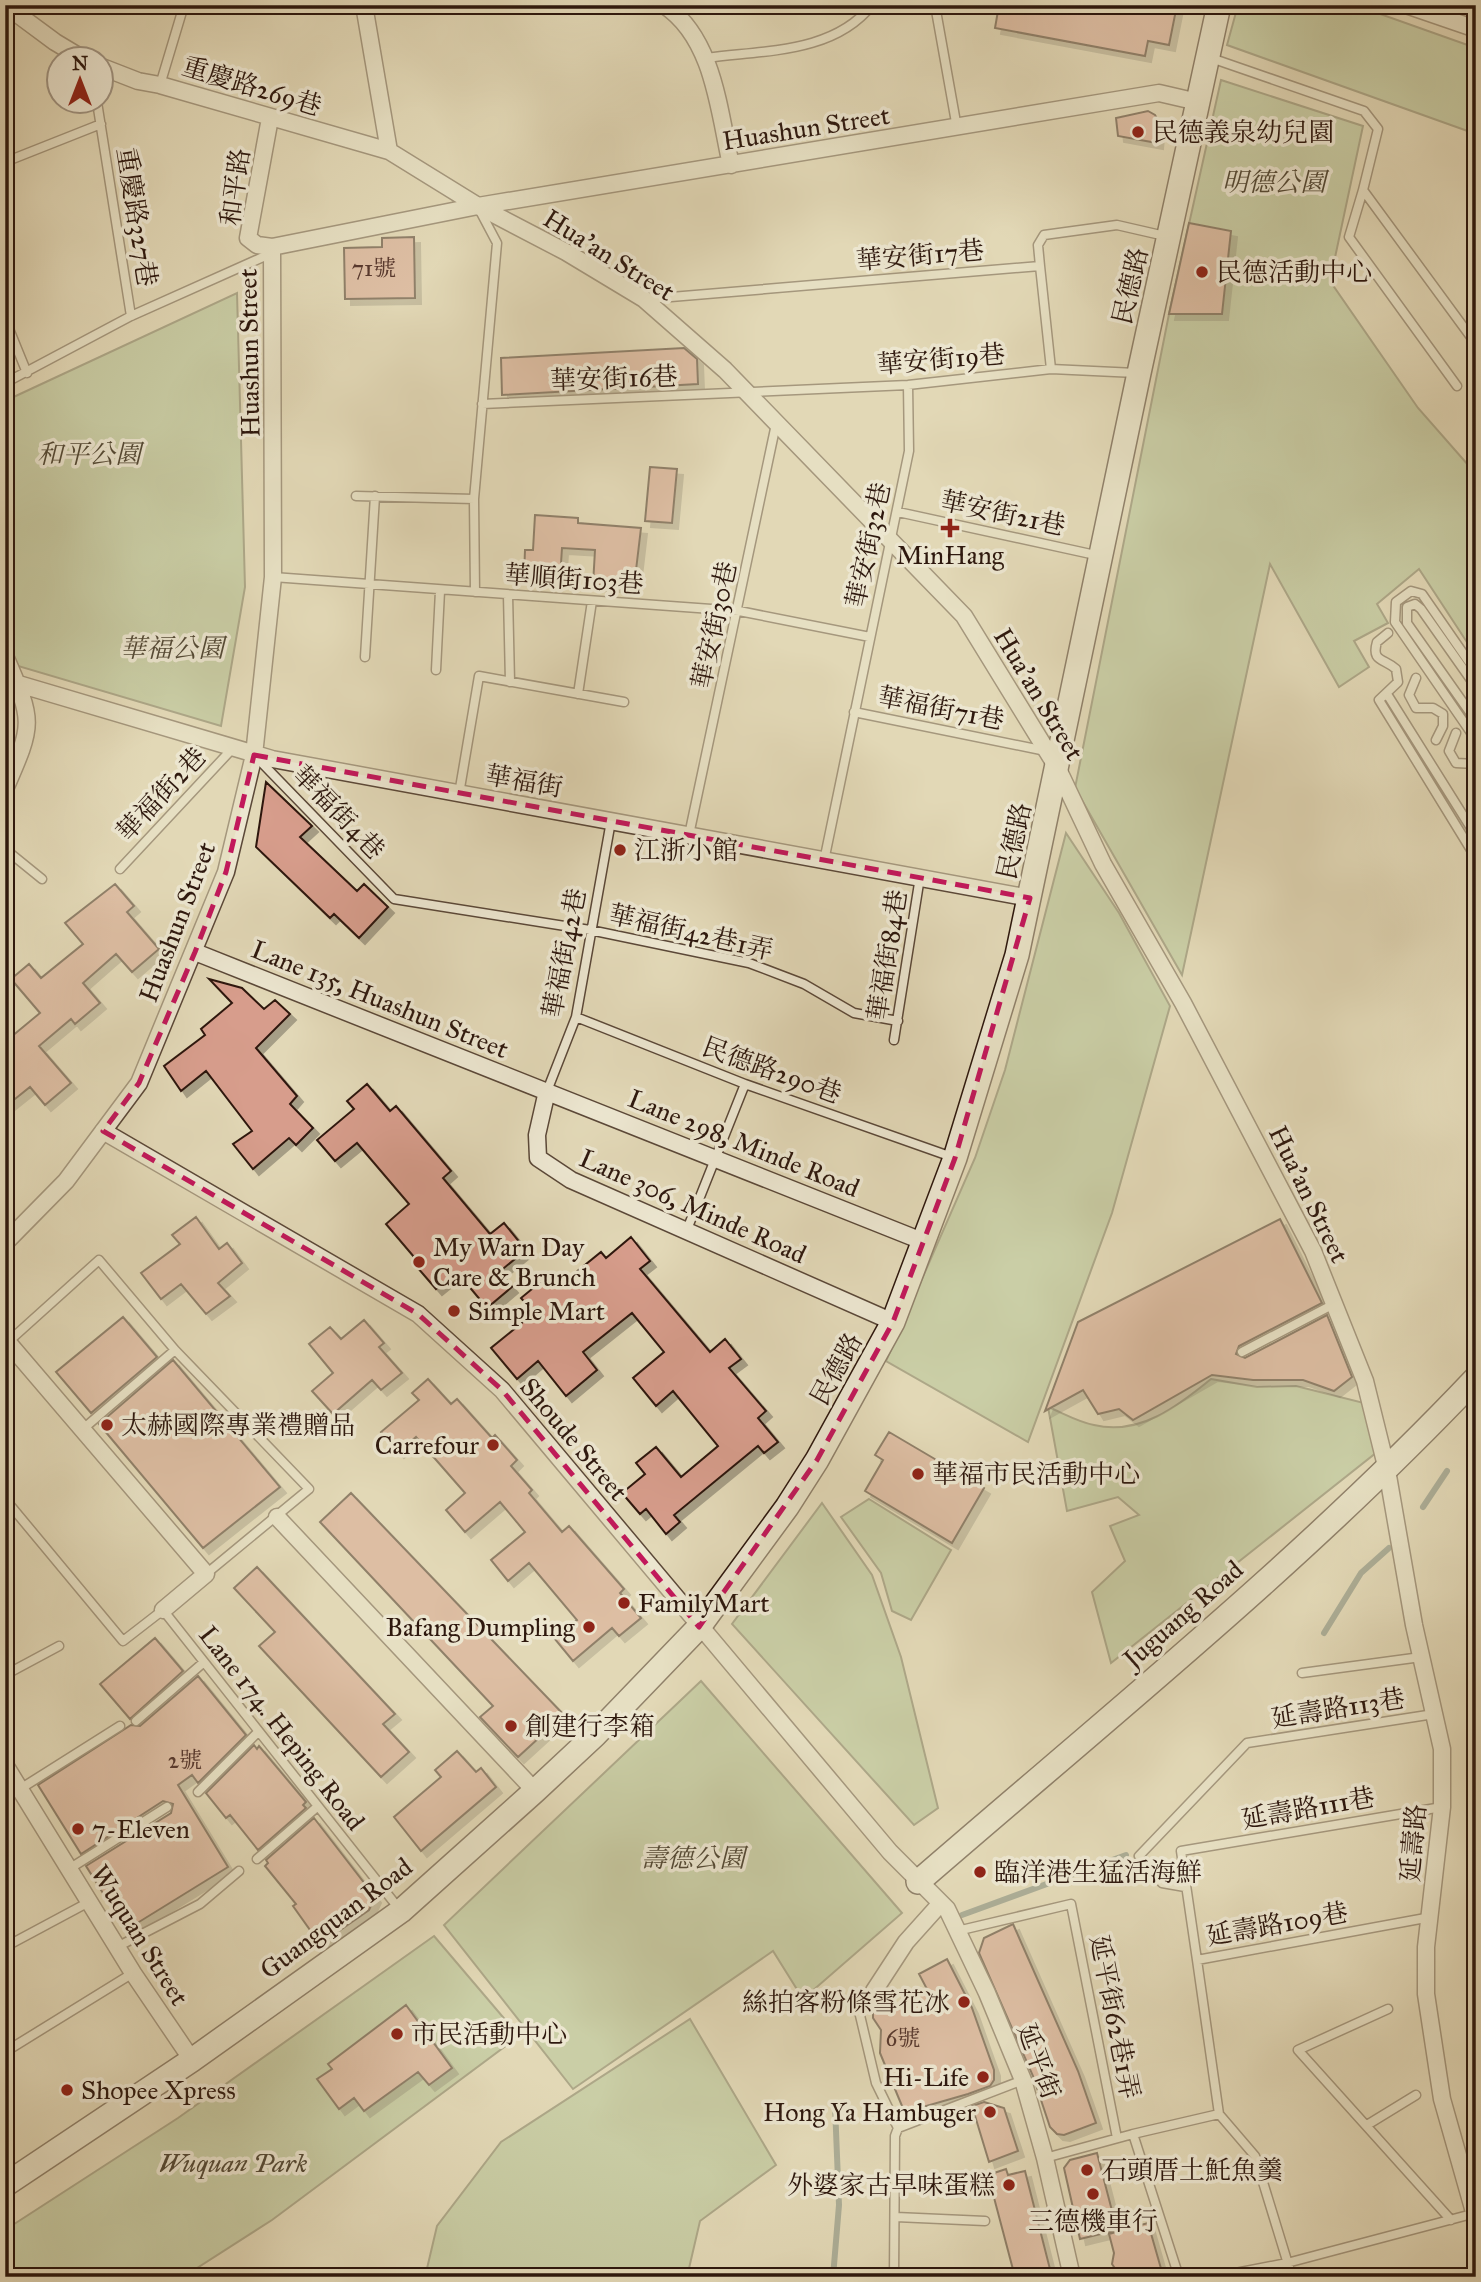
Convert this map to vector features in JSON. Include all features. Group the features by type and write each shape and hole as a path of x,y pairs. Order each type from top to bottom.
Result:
{"street":[{"path":"5,5 62,46"},
{"path":"364,5 389,151"},
{"path":"664,5 676,13 706,58 731,165"},
{"name":"民德路","path":"699,1627 810,1472 893,1322 955,1158 1017,955 1030,898 1052,760 1100,556 1219,5"},
{"path":"1406,5 1476,29"},
{"name":"重慶路269巷","path":"116,73 138,82 160,85 389,151"},
{"name":"Huashun Street","path":"5,1243 66,1181 139,1083 226,872 254,755 273,577 272,250 478,206 1159,93 1198,102"},
{"name":"和平路","path":"270,118 248,238 257,245 272,250"},
{"name":"Hua'an Street","path":"389,151 478,206 566,252 643,299 748,394 964,616 1052,760 1103,864 1183,1003 1307,1240 1364,1381 1387,1470"},
{"path":"5,656 11,682 28,712 25,743 5,789"},
{"name":"華福街","path":"11,682 254,755 459,795 1030,898"},
{"name":"Lane 135, Huashun Street","path":"195,952 547,1091"},
{"name":"Lane 298, Minde Road","path":"547,1091 922,1241"},
{"name":"Lane 306, Minde Road","path":"547,1091 537,1135 538,1158 571,1180 893,1322"},
{"name":"Shoude Street","path":"103,1131 418,1314 502,1390 699,1627 918,1882"},
{"path":"7,1341 206,1574 163,1610"},
{"name":"Juguang Road","path":"918,1882 1387,1470 1476,1378"},
{"name":"延壽路","path":"1387,1470 1421,1657 1442,1749 1442,1807 1426,1947 1426,1994 1442,2099 1474,2217"},
{"path":"277,1517 535,1791"},
{"name":"Guangquan Road","path":"5,2185 192,2060 401,1911 595,1735 699,1627"},
{"name":"Wuquan Street","path":"5,1765 133,1973 192,2060"},
{"name":"延平街","path":"918,1882 947,1909 1023,2080 1045,2158 1072,2277"},
{"path":"874,1991 906,1942 941,1903"}],"lane":[{"path":"160,85 184,5"},
{"path":"706,58 818,43 858,23 872,5"},
{"path":"936,5 957,128"},
{"path":"1208,57 1364,111 1378,129 1349,237 1457,386"},
{"name":"重慶路327巷","path":"100,116 131,316"},
{"name":"重慶路327巷","path":"5,162 101,124"},
{"path":"1363,190 1476,344"},
{"path":"475,592 474,499 497,243 478,206"},
{"path":"1051,369 1038,244 1044,235 1117,225 1170,237"},
{"path":"5,383 131,316 272,250"},
{"name":"華安街17巷","path":"643,299 1040,266"},
{"path":"5,319 27,373"},
{"name":"華安街19巷","path":"748,394 908,384 1051,369 1139,373"},
{"name":"華安街32巷","path":"854,712 909,451 908,384"},
{"name":"華安街16巷","path":"482,404 748,394"},
{"name":"華安街30巷","path":"690,835 776,424"},
{"path":"356,496 474,499"},
{"path":"365,657 375,496"},
{"name":"華安街21巷","path":"898,512 1100,556"},
{"name":"華順街103巷","path":"273,577 739,611 870,637"},
{"path":"436,670 440,590"},
{"path":"1476,672 1422,594 1411,591 1396,602 1395,622 1476,740"},
{"path":"508,595 510,682"},
{"path":"578,694 592,601"},
{"path":"1476,688 1421,609 1415,604 1407,607 1407,623 1476,721"},
{"path":"1388,633 1377,642 1375,655 1377,660 1396,669 1398,682 1379,701 1476,858"},
{"path":"459,795 479,676 624,702"},
{"path":"1416,678 1409,695 1412,703 1416,708 1433,708 1443,714 1443,726 1436,740"},
{"path":"1387,694 1476,836"},
{"name":"華福街71巷","path":"824,861 854,712 1052,760"},
{"path":"1456,733 1449,751 1452,758 1456,763 1476,764"},
{"name":"華福街2巷","path":"120,869 233,748"},
{"name":"華福街4巷","path":"254,755 394,899"},
{"name":"華福街42巷","path":"547,1091 576,1017 611,821"},
{"path":"5,849 42,879"},
{"name":"華福街84巷","path":"894,1040 920,877"},
{"name":"華福街42巷1弄","path":"394,899 590,930 749,962 804,984 854,1013 898,1021"},
{"name":"民德路290巷","path":"576,1017 745,1084 955,1158"},
{"path":"686,1232 745,1084"},
{"path":"7,1341 99,1259 175,1350 309,1489 206,1574"},
{"path":"1242,1352 1334,1304"},
{"path":"83,1429 175,1350"},
{"path":"5,1499 123,1641 163,1610"},
{"name":"Lane 174. Heping Road","path":"163,1610 401,1911"},
{"path":"5,1675 59,1646"},
{"path":"1302,1673 1421,1657"},
{"path":"136,1721 204,1662"},
{"name":"延壽路113巷","path":"1185,1887 1162,1883 1139,1856 1247,1743 1434,1714"},
{"path":"20,1789 120,1726"},
{"path":"198,1792 258,1732"},
{"path":"257,1859 317,1807"},
{"name":"延壽路111巷","path":"1181,1851 1442,1807"},
{"path":"69,1869 167,1808"},
{"name":"延壽路109巷","path":"1181,1851 1196,1960 1431,1917"},
{"path":"117,1947 200,1904 239,1871"},
{"path":"5,1947 89,1902"},
{"name":"延平街62巷1弄","path":"957,1931 1071,1903 1117,2138"},
{"path":"1196,1960 1219,2114 1255,2155 1292,2277"},
{"path":"5,2052 133,1973"},
{"path":"874,1991 858,2007 876,2084 898,2128 895,2136 894,2277"},
{"path":"1388,2009 1298,2050 1451,2220"},
{"path":"898,2128 1023,2080"},
{"path":"1367,2125 1416,2095"},
{"path":"1045,2158 1219,2114"},
{"path":"1133,2134 1179,2277"},
{"path":"896,2217 985,2221"},
{"path":"1215,2277 1287,2263 1451,2220 1474,2217"}],"highlighted area":[{"path":"254,755 1030,898 955,1158 893,1322 817,1460 699,1627 502,1390 418,1314 103,1131 139,1083 195,952 226,872"}],"green space":[{"path":"1238,5 1355,5 1476,48 1476,134 1227,45"},
{"name":"明德公園","path":"1221,80 1363,126 1330,281 1418,408 1476,474 1476,656 1419,569 1377,604 1388,623 1354,641 1369,667 1339,687 1270,564 1182,975 1075,788 1169,314"},
{"name":"和平公園","path":"237,293 245,587 221,726 18,666 5,636 5,401"},
{"path":"1066,833 1119,913 1170,1006 1112,1213 1028,1442 886,1361 975,1158 1005,1070"},
{"path":"1211,1379 1257,1387 1296,1386 1364,1403 1377,1452 1111,1663 1092,1592 1125,1561 1110,1526 1139,1515 1118,1497 1067,1511 1048,1407 1088,1424 1127,1426 1143,1422 1172,1408"},
{"path":"869,1499 951,1550 911,1620 892,1611 881,1573 841,1517"},
{"path":"822,1503 872,1575 901,1657 938,1808 914,1825 732,1624"},
{"name":"壽德公園","path":"701,1681 902,1913 803,1999 773,1951 573,2089 444,1925"},
{"name":"Wuquan Park","path":"434,1936 519,2036 272,2220 183,2277 5,2277 5,2230 178,2118"},
{"path":"690,2019 776,2165 700,2221 687,2277 425,2277 437,2226 501,2142"}],"building":[{"path":"999,5 1177,5 1169,45 1148,41 1145,56 995,28"},
{"name":"民德義泉幼兒園","path":"1148,111 1155,115 1159,122 1157,143 1118,136 1116,118"},
{"name":"民德活動中心","path":"1189,223 1231,231 1222,314 1169,314"},
{"path":"414,237 415,298 345,299 344,248 382,247 382,238"},
{"path":"684,348 697,359 698,384 502,395 501,358"},
{"path":"650,467 677,469 672,523 645,521"},
{"path":"535,515 578,518 578,523 641,528 634,587 593,585 595,550 562,548 560,579 524,577 525,550 533,550"},
{"path":"266,782 312,826 300,837 357,891 364,884 388,907 359,938 334,914 330,918 256,847"},
{"path":"115,884 134,906 127,912 159,949 132,972 116,954 83,983 100,1003 75,1024 71,1019 39,1046 71,1083 45,1105 30,1087 5,1107 5,1042 40,1013 11,979 29,964 41,978 83,944 65,923"},
{"path":"209,979 242,988 264,1009 275,1000 290,1014 256,1048 297,1096 290,1104 313,1128 296,1145 289,1138 253,1169 233,1144 252,1131 206,1071 181,1091 164,1066 205,1035 201,1029 232,1003"},
{"path":"367,1084 390,1111 396,1106 451,1171 443,1178 490,1234 504,1223 526,1250 499,1272 512,1287 487,1308 457,1272 436,1289 417,1267 420,1264 386,1224 409,1204 357,1143 335,1161 317,1140 354,1109 347,1101"},
{"path":"196,1217 219,1249 227,1243 242,1263 218,1283 230,1296 206,1314 181,1284 161,1299 141,1273 180,1244 172,1235"},
{"path":"1280,1219 1322,1303 1239,1346 1236,1354 1245,1358 1327,1315 1352,1377 1334,1391 1303,1380 1253,1380 1212,1375 1133,1420 1119,1409 1098,1414 1083,1390 1045,1411 1078,1322"},
{"path":"631,1237 650,1261 640,1269 710,1352 725,1339 741,1359 729,1368 766,1411 758,1418 778,1442 764,1453 758,1446 674,1515 680,1522 666,1534 646,1509 640,1514 622,1493 645,1474 636,1463 656,1447 681,1477 718,1446 673,1391 656,1406 633,1378 664,1352 632,1313 583,1352 597,1370 566,1396 538,1361 517,1379 491,1348 534,1313 521,1298 549,1275 559,1286 601,1252 606,1258"},
{"path":"123,1317 157,1357 91,1413 56,1372"},
{"path":"364,1320 384,1343 379,1347 402,1373 381,1390 372,1380 333,1414 312,1391 333,1373 309,1344 330,1327 341,1339"},
{"path":"173,1360 280,1487 203,1548 99,1424"},
{"path":"428,1379 451,1404 457,1399 492,1438 495,1435 517,1460 511,1466 532,1490 529,1493 562,1532 569,1526 624,1589 620,1593 641,1618 619,1636 612,1628 573,1661 554,1638 577,1620 529,1563 508,1581 491,1560 525,1532 500,1502 465,1532 446,1510 465,1493 416,1437 398,1452 381,1432 419,1400 412,1393"},
{"name":"華福市民活動中心","path":"889,1432 984,1488 952,1543 865,1491 883,1460 875,1455"},
{"path":"351,1493 564,1715 518,1757 480,1717 493,1706 320,1522"},
{"path":"257,1567 395,1714 383,1724 409,1752 381,1777 259,1646 275,1632 234,1588"},
{"path":"155,1638 183,1671 130,1719 100,1684"},
{"path":"198,1676 246,1735 198,1783 192,1775 178,1785 228,1867 126,1930 86,1866 171,1813 173,1804 163,1801 81,1854 38,1785 131,1725 140,1726"},
{"path":"254,1745 257,1749 259,1746 306,1802 303,1805 306,1808 258,1850 230,1815 226,1818 206,1793"},
{"path":"457,1751 476,1772 481,1768 496,1787 421,1851 394,1817 441,1777 435,1770"},
{"path":"314,1818 375,1897 369,1910 320,1944 293,1906 296,1904 265,1866 268,1863 266,1860"},
{"path":"1013,1924 1078,2071 1096,2123 1064,2135 1057,2134 1050,2127 1033,2076 979,1953 984,1938"},
{"path":"947,1959 972,2008 994,2070 994,2080 990,2086 909,2111 902,2106 880,2053 881,2030 873,2018 873,2012 878,2007 891,2007 928,1991 919,1974"},
{"name":"市民活動中心","path":"406,2005 452,2068 429,2085 418,2072 364,2111 354,2098 339,2109 317,2079 332,2069 328,2064"},
{"path":"984,2102 1004,2108 1018,2151 989,2162 972,2106"},
{"path":"1097,2153 1117,2230 1080,2239 1064,2168 1070,2160"},
{"path":"1006,2169 1008,2175 1025,2171 1052,2277 1015,2277 988,2175"},
{"path":"1148,2223 1162,2272 1144,2277 1121,2277 1112,2264 1114,2253 1109,2234"}],"waterway":[{"path":"1423,1507 1447,1471"},
{"path":"1324,1633 1361,1573 1389,1548"},
{"path":"962,1915 1126,1855"},
{"path":"833,2277 839,2205 835,2106"}],"place":[{"name":"民德義泉幼兒園","path":"1138,132"},
{"name":"民德活動中心","path":"1202,272"},
{"name":"MinHang","path":"950,528"},
{"name":"江浙小館","path":"620,850"},
{"name":"My Warn Day Care & Brunch","path":"419,1262"},
{"name":"Simple Mart","path":"454,1311"},
{"name":"太赫國際專業禮贈品","path":"107,1425"},
{"name":"Carrefour","path":"493,1445"},
{"name":"華福市民活動中心","path":"918,1474"},
{"name":"FamilyMart","path":"624,1603"},
{"name":"Bafang Dumpling","path":"589,1627"},
{"name":"創建行李箱","path":"511,1726"},
{"name":"7-Eleven","path":"78,1829"},
{"name":"臨洋港生猛活海鮮","path":"980,1872"},
{"name":"絲拍客粉條雪花冰","path":"964,2002"},
{"name":"市民活動中心","path":"397,2034"},
{"name":"Hi-Life","path":"983,2077"},
{"name":"Shopee Xpress","path":"67,2090"},
{"name":"Hong Ya Hambuger","path":"990,2112"},
{"name":"石頭厝土魠魚羹","path":"1087,2170"},
{"name":"外婆家古早味蛋糕","path":"1009,2185"},
{"name":"三德機車行","path":"1093,2194"}],"park label":[{"name":"華福公園","path":"172,648"}]}
